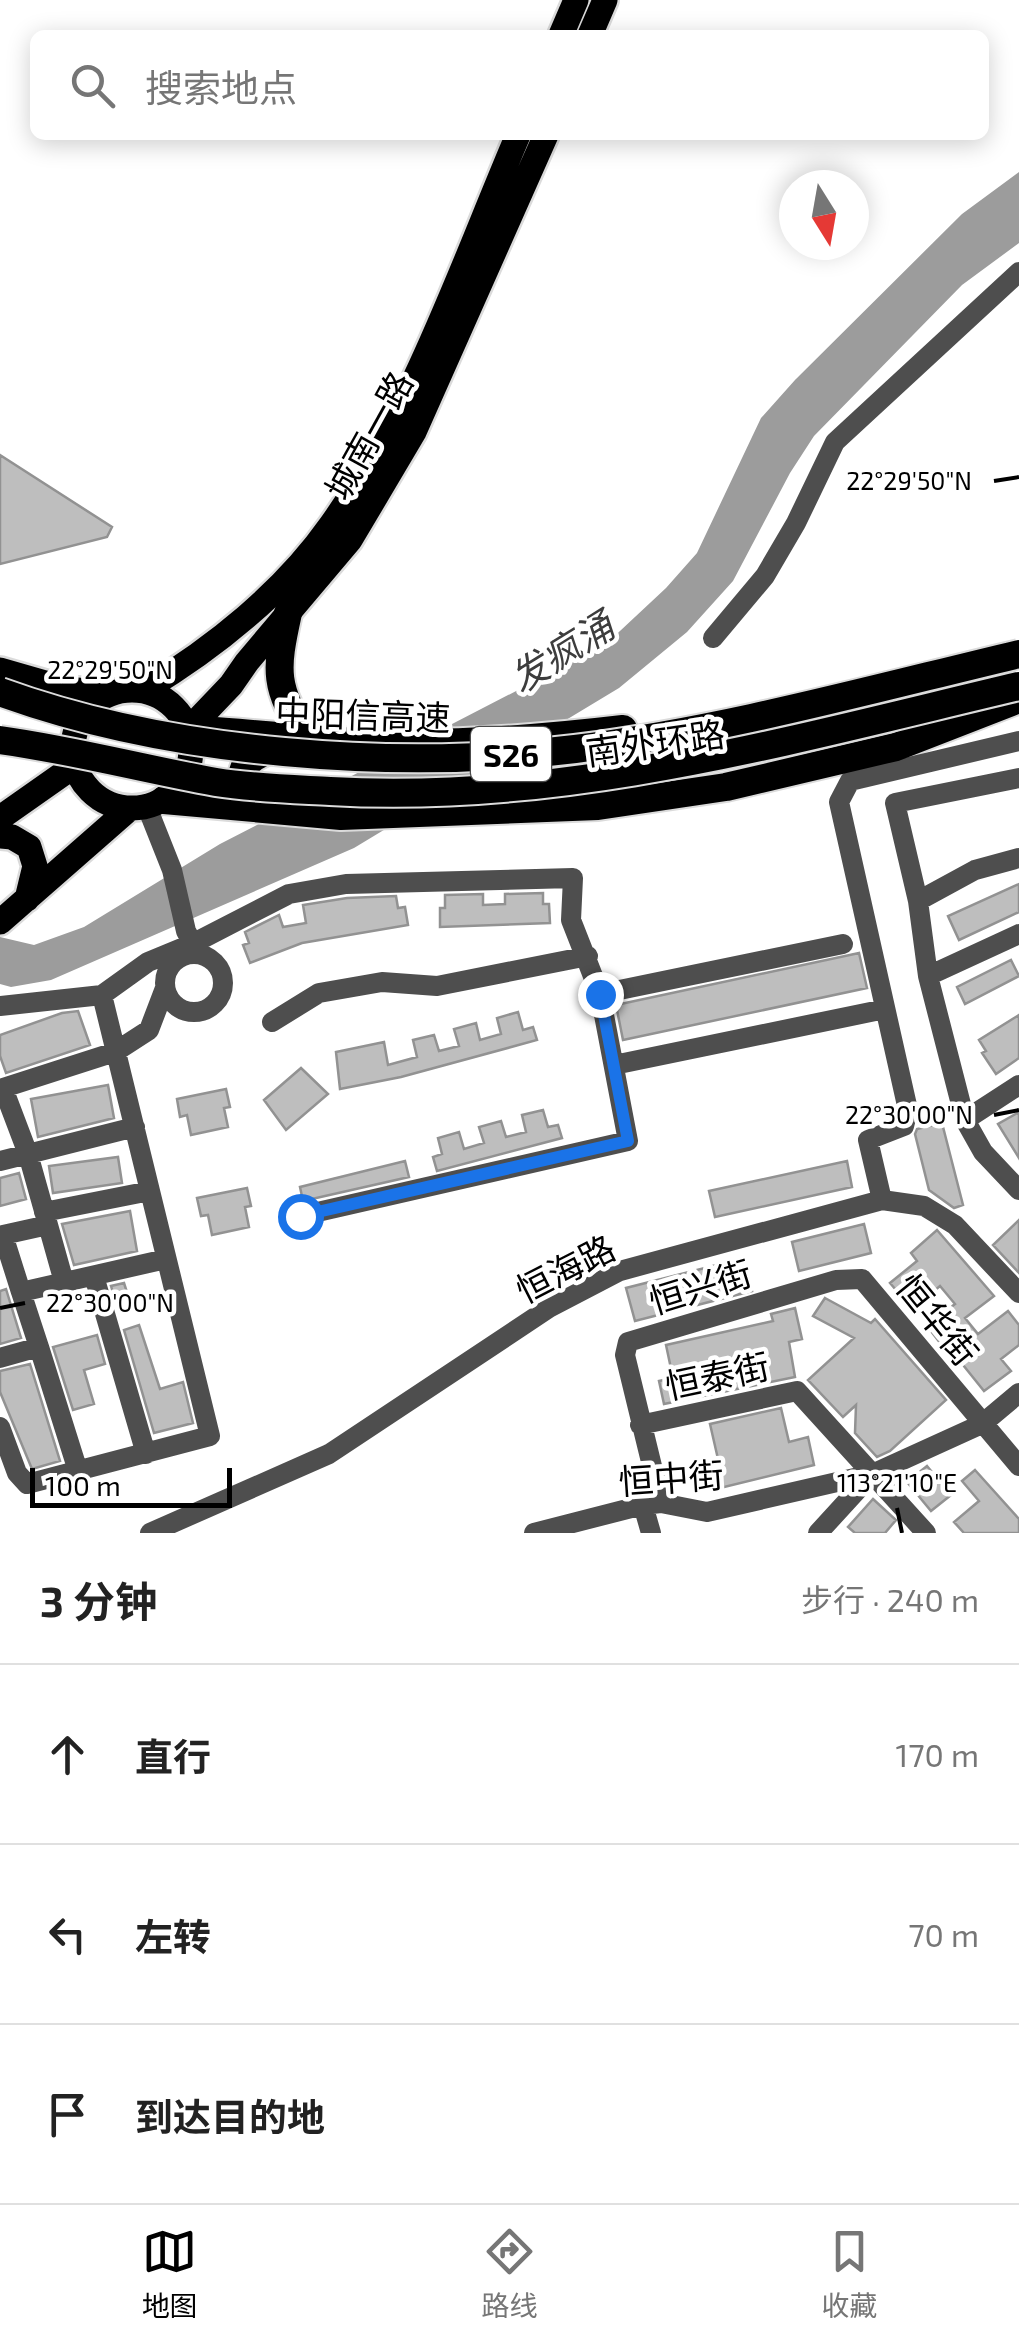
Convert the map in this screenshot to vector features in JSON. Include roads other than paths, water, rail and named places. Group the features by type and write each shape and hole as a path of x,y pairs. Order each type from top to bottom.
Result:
{"highway":[{"path":"288,613 280,654 280,685 307,738"},
{"path":"189,729 307,738 536,740 634,728 852,686 1018,668"},
{"name":"中阳信高速","path":"0,692 144,732 229,746 363,757 500,755 576,748 1018,668"},
{"name":"南外环路","path":"0,702 110,736 204,755 339,769 474,769 569,762 690,745 1018,668"},
{"name":"S26","path":"0,739 220,782 334,792 498,790 623,774 822,733 1018,668"},
{"path":"147,805 341,816 598,806 726,788 896,747 1019,699"},
{"name":"南外环路","path":"0,739 164,781 278,798 462,800 652,783 748,766 1019,699"},
{"path":"266,809 244,788 245,766 260,752 307,738"}],"main road":[{"path":"563,30 576,0"},
{"path":"592,30 605,0"},
{"name":"城南一路","path":"144,690 203,654 340,533 516,140"},
{"name":"城南一路","path":"189,729 231,685 288,613 340,533 414,432 544,140"},
{"path":"0,670 66,690 144,690 164,698 179,711 189,729 192,749 189,769 179,786 147,805 0,922"},
{"path":"110,693 83,715 72,748 74,766 95,796 111,805 147,805"},
{"path":"0,748 74,766"},
{"path":"0,818 74,766"},
{"path":"0,836 12,837 29,847 35,866 27,899"}],"street":[{"path":"713,638 764,576 796,523 835,442 1019,272"},
{"path":"882,1200 868,1140 904,1126 908,1110 839,802 850,780 1019,740"},
{"path":"1019,778 895,803 918,901 928,976 965,1120 983,1152 1019,1190"},
{"path":"147,805 172,870 193,942 212,959 223,984 209,1008 191,1012 174,1004 164,988"},
{"path":"918,901 975,870 1019,858"},
{"path":"0,1006 102,996 148,962 289,894 346,884 573,878 571,920 600,994 628,1141 300,1216"},
{"path":"928,976 1019,934"},
{"path":"64,1282 28,1154 3,1088 115,1052 148,1030 164,978 174,960 193,942"},
{"path":"600,994 843,944"},
{"path":"272,1022 319,993 382,982 437,986 588,956"},
{"path":"0,1427 26,1484 210,1436 102,996"},
{"path":"614,1065 885,1009"},
{"path":"965,1120 1019,1084"},
{"path":"0,1161 135,1127"},
{"path":"78,1471 2,1235 150,1191"},
{"name":"恒海路","path":"150,1533 329,1454 550,1308 620,1271 882,1200 924,1206 956,1226 1019,1294"},
{"path":"21,1292 166,1259"},
{"path":"94,1276 146,1454"},
{"name":"恒华街","path":"836,1280 862,1278 1019,1466"},
{"name":"恒兴街","path":"652,1533 652,1504 625,1355 628,1342 836,1280"},
{"path":"0,1358 39,1347"},
{"name":"恒泰街","path":"640,1425 797,1391 926,1533"},
{"name":"恒中街","path":"534,1533 578,1526 652,1504 706,1512 872,1474 982,1424 1019,1393"},
{"name":"恒中街","path":"818,1533 872,1474"}],"water label":[{"name":"发疯涌","path":"561,651"}]}
